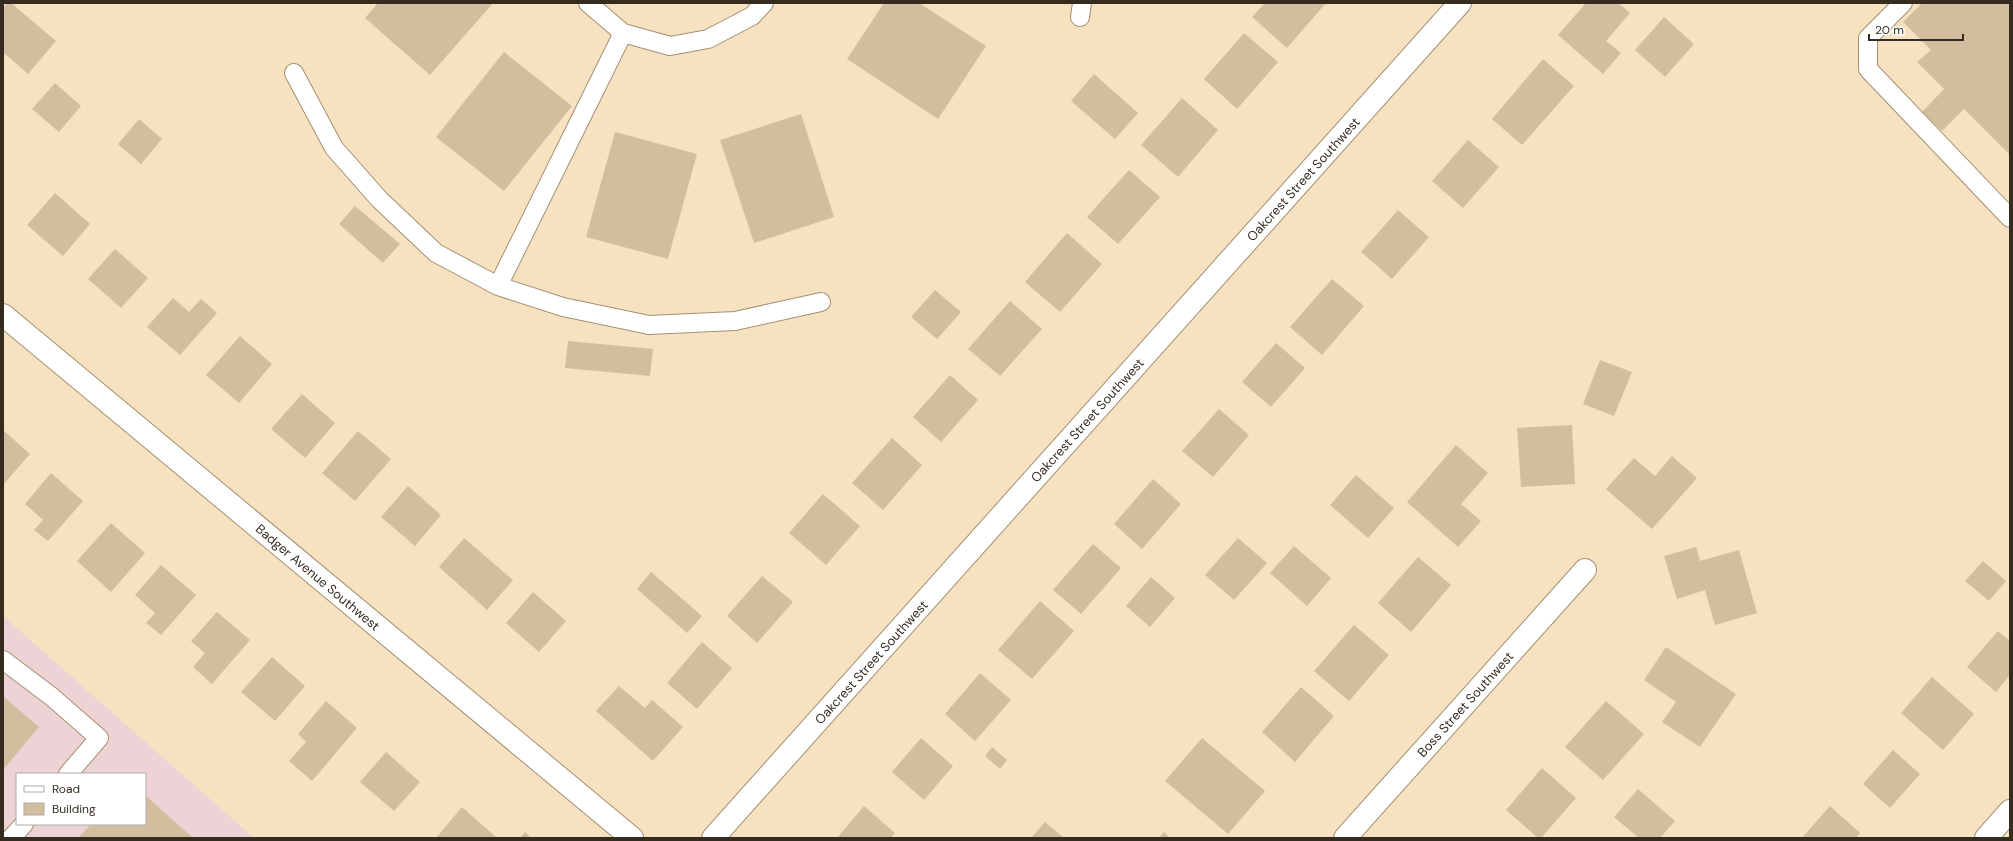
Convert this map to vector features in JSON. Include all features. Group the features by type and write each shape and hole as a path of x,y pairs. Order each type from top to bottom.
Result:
{"street":[{"name":"Oakcrest Street Southwest","path":"713,838 1460,3"},
{"name":"Badger Avenue Southwest","path":"3,315 632,838"},
{"name":"Boss Street Southwest","path":"1345,838 1585,570"},
{"path":"1986,838 2010,811"}],"lane":[{"path":"588,3 623,33 670,46 708,39 752,16 764,3"},
{"path":"1903,3 1868,38 1868,69 2010,218"},
{"path":"498,286 623,33"},
{"path":"294,73 334,148 379,199 436,254 498,286 563,307 649,326 735,321 822,302"},
{"path":"3,660 52,697 99,738 69,773"},
{"path":"11,838 23,825"}],"shaded area":[{"path":"3,616 254,838 3,838"}],"building":[{"path":"7,3 11,3 56,41 28,74 3,52 3,8"},
{"path":"378,3 493,3 430,75 365,18"},
{"path":"884,3 919,3 986,46 938,119 847,59"},
{"path":"1265,3 1326,3 1287,48 1252,17"},
{"path":"1586,3 1618,3 1630,13 1606,41 1621,53 1603,74 1558,35"},
{"path":"1922,3 2010,3 2010,155 1964,109 1942,131 1922,112 1944,89 1917,62 1931,50 1903,22"},
{"path":"1664,17 1694,44 1665,77 1635,50"},
{"path":"1244,33 1278,62 1237,109 1204,79"},
{"path":"504,52 572,106 504,191 436,137"},
{"path":"1543,59 1574,86 1522,145 1492,119"},
{"path":"1094,74 1138,113 1115,139 1071,101"},
{"path":"55,83 81,106 59,132 32,109"},
{"path":"1182,98 1218,130 1178,177 1141,145"},
{"path":"801,114 834,217 754,243 720,140"},
{"path":"139,119 162,139 141,164 118,144"},
{"path":"615,132 697,154 668,259 586,237"},
{"path":"1468,140 1499,167 1463,208 1432,181"},
{"path":"1129,170 1160,197 1118,244 1087,217"},
{"path":"55,193 90,224 63,256 27,225"},
{"path":"355,206 400,244 383,263 339,224"},
{"path":"1398,210 1429,237 1392,279 1361,252"},
{"path":"1067,233 1102,264 1060,312 1025,282"},
{"path":"115,249 148,278 121,308 88,279"},
{"path":"1332,279 1364,306 1322,355 1290,327"},
{"path":"935,290 961,312 937,339 911,317"},
{"path":"173,298 189,312 201,299 217,313 180,355 147,327"},
{"path":"1010,301 1042,329 1000,376 968,349"},
{"path":"240,336 272,364 239,403 206,375"},
{"path":"568,341 653,349 650,376 565,368"},
{"path":"1276,343 1305,368 1271,407 1242,382"},
{"path":"1600,360 1632,372 1614,416 1583,404"},
{"path":"950,375 978,400 941,442 913,417"},
{"path":"302,394 335,423 305,458 271,429"},
{"path":"1219,409 1249,435 1213,477 1182,451"},
{"path":"1572,425 1575,484 1521,487 1517,428"},
{"path":"3,430 30,454 3,485"},
{"path":"358,431 391,459 355,501 322,473"},
{"path":"892,438 922,465 883,510 852,483"},
{"path":"1456,445 1488,473 1461,504 1481,521 1458,547 1407,502"},
{"path":"1672,456 1697,478 1652,529 1606,489 1634,458 1655,476"},
{"path":"51,473 83,501 48,541 34,530 43,520 25,504"},
{"path":"1356,475 1394,508 1368,538 1330,505"},
{"path":"1153,479 1181,504 1142,549 1114,524"},
{"path":"408,486 441,515 415,546 381,517"},
{"path":"823,494 860,526 826,565 789,533"},
{"path":"111,523 145,553 111,592 77,561"},
{"path":"464,538 513,580 487,610 439,567"},
{"path":"1238,538 1267,563 1234,600 1205,575"},
{"path":"1093,544 1121,568 1081,614 1053,590"},
{"path":"1294,546 1331,578 1307,606 1270,573"},
{"path":"1696,547 1700,561 1739,550 1757,613 1715,625 1705,590 1677,599 1664,556"},
{"path":"1418,557 1451,585 1411,632 1378,603"},
{"path":"1983,561 2006,581 1989,601 1965,581"},
{"path":"161,565 196,595 161,635 146,623 155,613 135,595"},
{"path":"651,572 702,616 687,633 637,589"},
{"path":"762,576 793,602 757,643 727,616"},
{"path":"1151,577 1175,598 1150,627 1126,606"},
{"path":"533,592 566,621 539,652 506,623"},
{"path":"1040,601 1074,631 1032,679 998,650"},
{"path":"217,612 250,640 212,684 193,667 205,653 191,641"},
{"path":"1354,625 1389,655 1349,701 1314,671"},
{"path":"1998,631 2010,641 2010,675 1996,692 1967,667"},
{"path":"702,642 732,668 697,709 667,683"},
{"path":"1666,647 1736,694 1700,747 1662,722 1676,702 1644,680"},
{"path":"272,657 305,686 275,721 241,692"},
{"path":"980,673 1011,700 975,741 945,714"},
{"path":"1932,677 1974,714 1943,750 1901,713"},
{"path":"619,686 645,708 652,700 683,727 653,761 596,711"},
{"path":"1301,687 1334,716 1295,762 1262,732"},
{"path":"3,696 39,727 3,770"},
{"path":"326,701 357,728 312,781 289,761 306,742 298,734"},
{"path":"1606,701 1644,734 1603,780 1565,747"},
{"path":"921,738 953,766 924,800 892,772"},
{"path":"1202,738 1265,791 1228,834 1165,781"},
{"path":"992,747 1007,760 1000,769 985,756"},
{"path":"1893,750 1920,774 1890,808 1863,784"},
{"path":"386,752 420,782 394,811 360,782"},
{"path":"1542,768 1576,798 1541,838 1538,838 1506,810"},
{"path":"1638,789 1675,821 1660,838 1639,838 1614,817"},
{"path":"146,796 193,838 78,838 90,825 146,825"},
{"path":"864,806 895,833 891,838 837,838"},
{"path":"1830,806 1860,833 1856,838 1802,838"},
{"path":"462,807 497,838 436,838"},
{"path":"1045,822 1064,838 1031,838"},
{"path":"525,832 531,838 520,838"},
{"path":"1164,832 1170,838 1159,838"}]}
